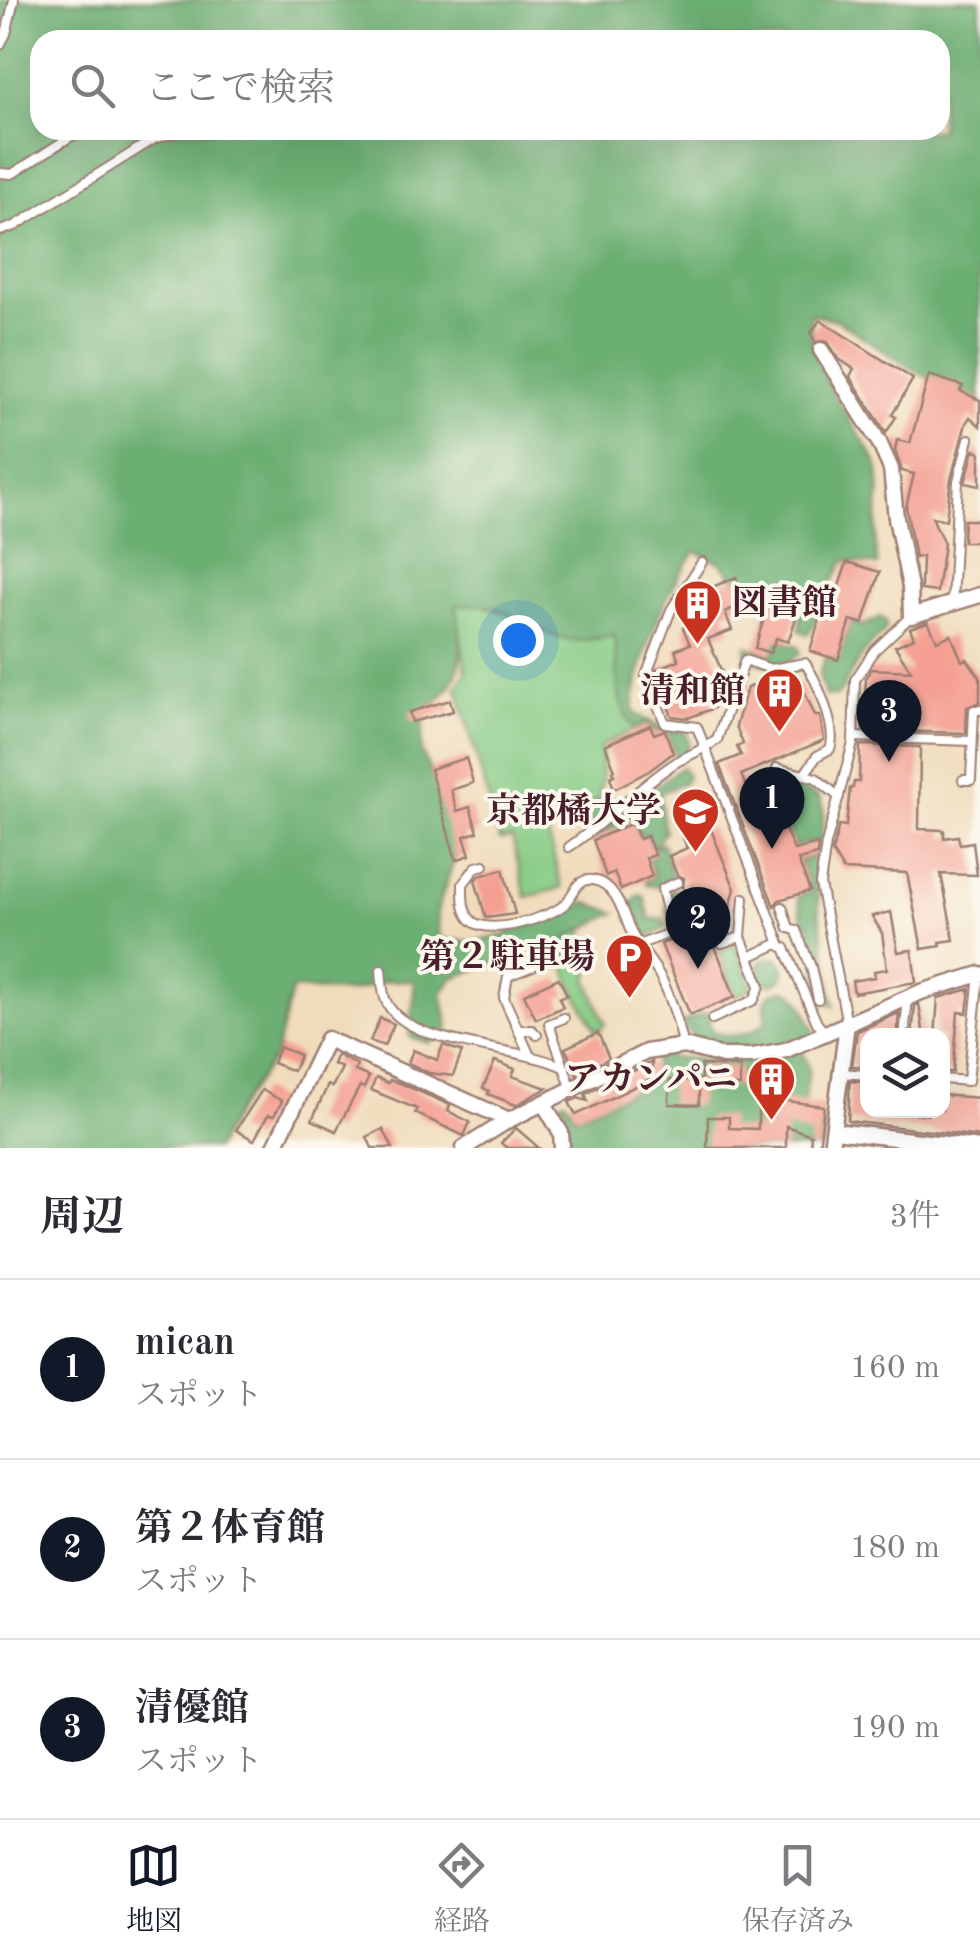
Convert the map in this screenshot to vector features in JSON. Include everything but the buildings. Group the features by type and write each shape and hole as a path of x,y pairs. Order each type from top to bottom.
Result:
{"street":[{"path":"821,350 892,469 912,616 980,596"},
{"path":"464,1148 509,1120 646,1052 684,1046 722,1056 753,1056 786,1050 908,998 980,974"},
{"path":"830,1148 847,1024"},
{"path":"274,1148 327,1039 509,1120"},
{"path":"544,1104 561,1133 562,1148"},
{"path":"834,1130 980,1148"}],"lane":[{"path":"0,46 14,0"},
{"path":"0,173 12,174 65,140"},
{"path":"0,231 152,140"},
{"path":"952,603 958,482 969,439"},
{"path":"702,562 671,610 646,676 664,723 697,728 781,946 817,1023 826,1034"},
{"path":"847,1024 820,884 854,737 854,680 874,651 912,616"},
{"path":"569,847 675,764 717,740 745,660 771,669 805,663 814,675 834,736 830,749 818,756 804,775"},
{"path":"963,780 971,780 974,710 980,710"},
{"path":"854,737 972,741"},
{"path":"777,768 816,778 839,797"},
{"path":"484,865 476,866 462,884 464,910 472,922 484,927 528,922 566,903 575,887 590,879 602,883 617,898 638,945 662,980 684,1046"},
{"path":"672,932 662,889 678,882"},
{"path":"712,1019 754,1000 760,986 741,937 744,898"},
{"path":"782,907 808,960 818,999"},
{"path":"638,945 693,924"},
{"path":"714,926 722,943 741,937"},
{"path":"749,957 777,944 781,946"},
{"path":"792,966 808,960"},
{"path":"530,1056 503,990 508,976 535,965"},
{"path":"380,970 386,1002 400,1018 457,1042 530,1056 565,1068"},
{"path":"968,1081 980,974"},
{"path":"905,1028 908,998"},
{"path":"564,1018 549,1024 572,1090"},
{"path":"518,1030 532,1030 537,1036"},
{"path":"841,1073 860,1074"},
{"path":"950,1079 980,1084"}],"green space":[{"path":"0,0 980,0 980,405 910,368 837,320 811,314 818,364 877,466 878,565 844,561 807,634 799,630 801,610 794,591 775,583 767,593 755,596 720,562 695,551 672,587 655,625 633,706 634,713 661,728 684,731 688,747 676,757 665,730 655,732 649,723 635,729 628,719 618,685 615,636 567,639 486,606 456,606 459,665 448,689 424,712 421,751 446,808 456,854 437,911 440,939 473,942 500,936 587,902 616,913 569,936 563,965 551,968 532,949 453,978 442,993 449,1028 430,1043 410,1037 413,980 386,981 350,992 292,989 275,1056 236,1111 216,1148 0,1148"},
{"path":"477,603 561,638 616,636 620,697 635,729 601,746 598,801 543,815 562,888 526,897 512,838 500,840 457,688 466,672 456,606"},
{"path":"880,617 886,621 886,630 864,652 838,696 825,696 819,674 826,657 838,660 851,621 863,626"},
{"path":"778,641 798,646 800,653 788,662 773,665 746,654 747,646 772,656"},
{"path":"682,767 687,776 683,783 660,793 665,831 655,847 663,844 672,875 654,887 646,881 654,877 649,859 655,856 648,834 640,837 633,819 590,839 641,799 646,807 653,801 650,790"},
{"path":"767,775 819,797 824,812 821,840 795,847"},
{"path":"610,798 615,802 611,812 582,830 573,807"},
{"path":"816,856 819,912 834,1006 824,1000 821,992 809,923 803,923 798,897 811,891 799,861"},
{"path":"670,890 678,891 689,916 687,923 680,926 669,913"},
{"path":"639,895 644,896 650,919 663,919 666,928 649,937 643,933 632,903"},
{"path":"583,929 591,961 588,981 605,1023 600,1030 596,1030 567,973 565,949 569,936"},
{"path":"735,944 752,987 736,997 719,951"},
{"path":"771,958 780,962 784,971 780,980 771,984 762,980 758,971 762,962"},
{"path":"785,990 803,1006 814,1031 812,1035 770,1049 730,1050 697,1039 683,1022 707,1013 712,1031 727,1035 748,1032 767,1020 765,1003 769,996"},
{"path":"797,1051 804,1055 809,1069 802,1120 825,1123 820,1148 568,1148 561,1101 566,1100 575,1117 653,1082 656,1056 733,1061"}],"place":[{"name":"図書館","path":"697,646"},
{"name":"清和館","path":"780,734"},
{"name":"清優館","path":"889,762"},
{"name":"mican","path":"772,849"},
{"name":"京都橘大学","path":"696,854"},
{"name":"第２体育館","path":"698,969"},
{"name":"第２駐車場","path":"630,1000"},
{"name":"アカンパニ","path":"772,1122"}]}
